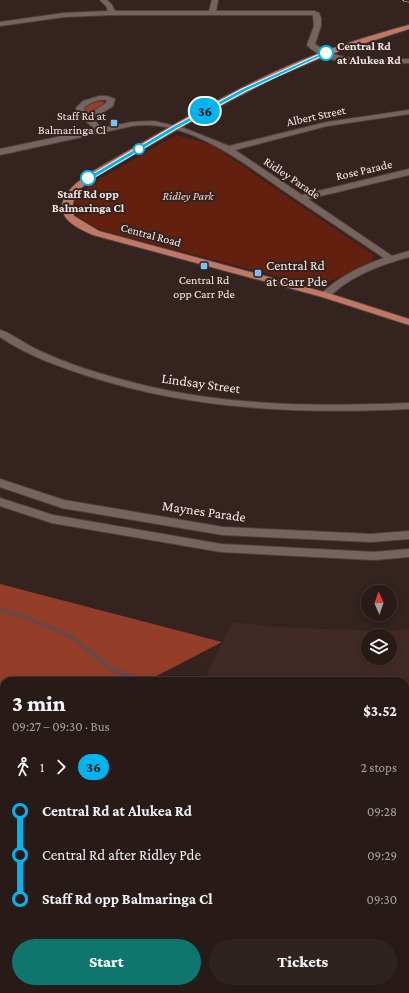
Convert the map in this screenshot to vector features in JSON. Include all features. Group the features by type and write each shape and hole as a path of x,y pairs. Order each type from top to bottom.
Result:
{"main road":[{"name":"Central Road","path":"409,27 326,53 244,90 174,128 88,178 69,195 67,204 70,217 84,227 96,232 324,295 409,322"}],"street":[{"path":"102,0 109,5 112,13"},
{"path":"212,12 215,0"},
{"path":"0,24 64,15 315,9 318,20 316,33 311,45 326,53 353,61 409,61"},
{"name":"Albert Street","path":"228,149 327,124 409,112"},
{"path":"88,119 100,130"},
{"name":"Ridley Parade","path":"0,152 100,130 147,123 159,124 174,128 228,149 391,259"},
{"name":"Rose Parade","path":"302,198 378,178 409,172"},
{"path":"324,295 339,282 391,259 409,254"},
{"name":"Lindsay Street","path":"0,333 49,359 108,380 169,394 221,402 326,409 409,406"},
{"name":"Maynes Parade","path":"0,483 62,504 223,530 371,538 409,536"},
{"path":"0,502 52,519 221,548 374,556 409,553"}],"shaded area":[{"path":"100,101 105,102 88,116 84,112 85,106"},
{"path":"0,584 222,642 155,677 0,677"},
{"path":"232,622 274,627 361,630 361,665 397,665 397,630 409,629 409,677 206,677"}],"green space":[{"name":"Ridley Park","path":"176,135 212,145 373,255 372,261 323,285 310,285 101,230 77,216 74,197 90,185"}],"waterway":[{"path":"0,610 26,617 73,638 90,652"},
{"path":"89,651 111,669 132,677"}],"railway":[{"path":"404,0 409,1"}],"bus line":[{"name":"36","path":"88,178 174,128 244,90 326,53"}],"place":[{"name":"Central Rd at Alukea Rd","path":"326,53"},
{"name":"Staff Rd at Balmaringa Cl","path":"114,123"},
{"name":"Staff Rd opp Balmaringa Cl","path":"88,178"},
{"name":"Central Rd opp Carr Pde","path":"204,266"},
{"name":"Central Rd at Carr Pde","path":"258,273"}]}
